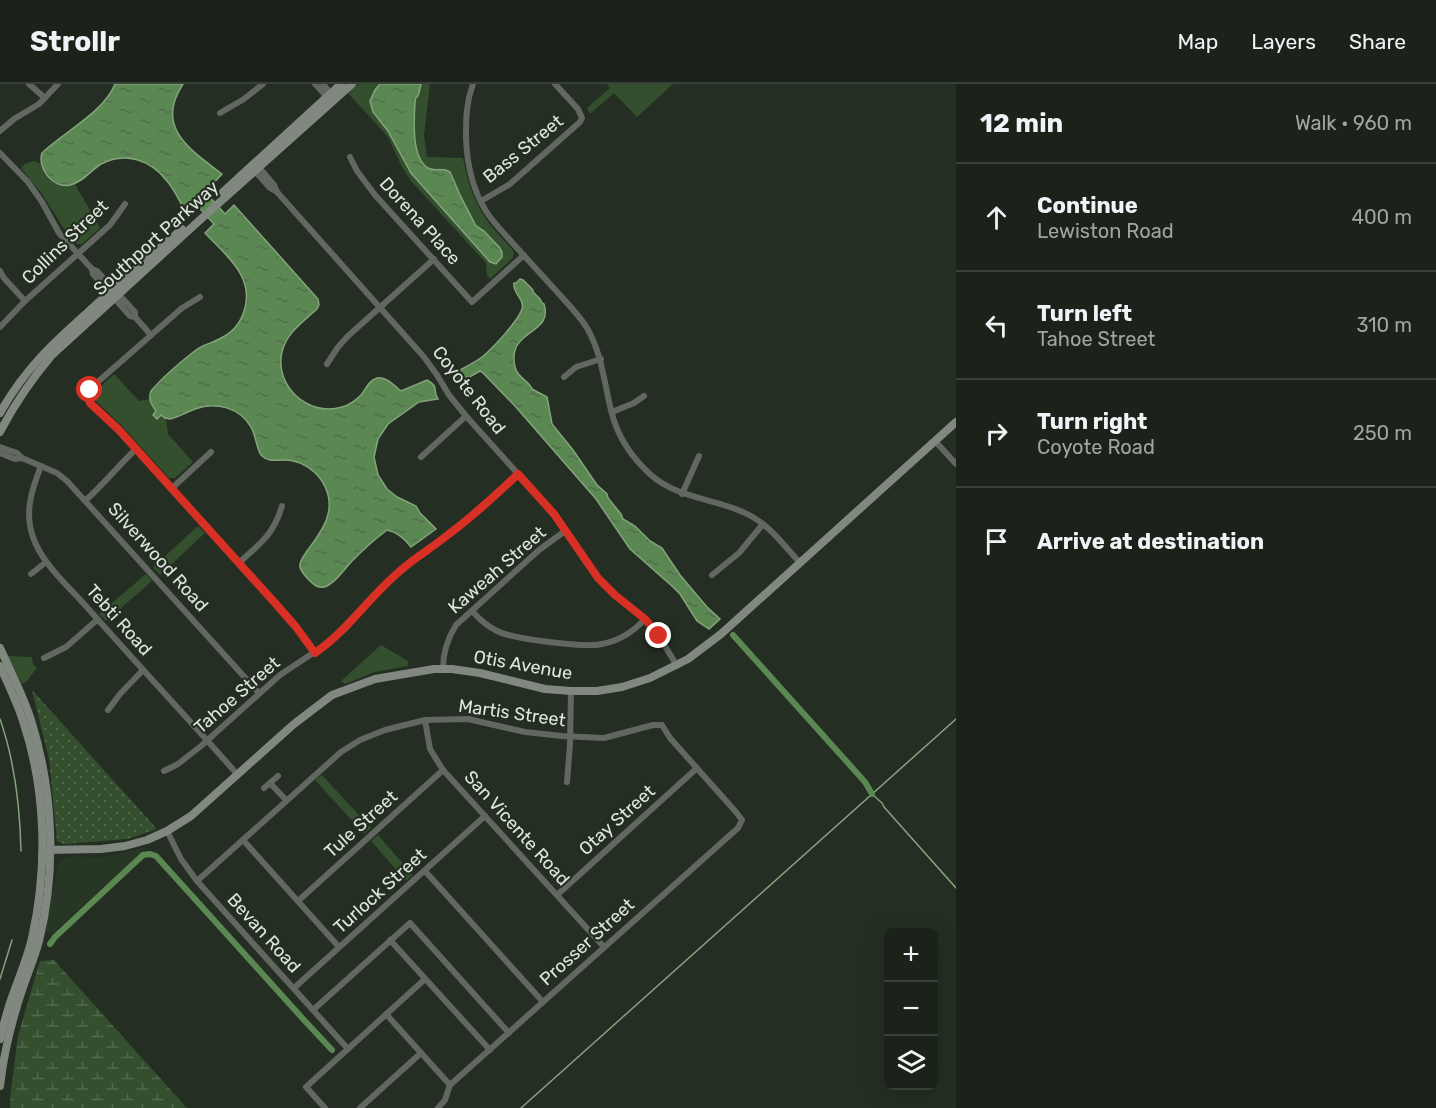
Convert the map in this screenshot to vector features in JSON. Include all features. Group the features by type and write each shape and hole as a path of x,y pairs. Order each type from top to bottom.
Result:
{"street":[{"path":"29,84 45,98"},
{"path":"0,131 14,119 32,109 58,84"},
{"path":"220,113 244,99 263,84"},
{"path":"315,84 331,98"},
{"path":"323,84 331,98"},
{"name":"Southport Parkway","path":"331,98 340,84"},
{"name":"Southport Parkway","path":"0,432 18,398 52,355 114,294 220,198 331,98 352,84"},
{"path":"473,84 466,106 466,151 471,178 491,218 586,327 601,359 612,412 628,449 653,477 682,494 742,512 763,524 800,563"},
{"name":"Bass Street","path":"481,201 510,184 582,118 578,109 555,84"},
{"path":"0,153 28,182 59,233 92,269 97,271 130,316 135,317 151,335"},
{"name":"Dorena Place","path":"350,157 357,171 375,195 472,302 524,255"},
{"name":"Coyote Road","path":"255,167 270,188 277,192 424,357 448,395 554,514 598,578 645,619 659,636 677,666"},
{"name":"Collins Street","path":"0,327 25,301 110,225 125,204"},
{"path":"327,364 348,336 434,260"},
{"path":"0,271 25,301"},
{"name":"Southport Parkway","path":"0,413 11,394 47,349 114,294"},
{"path":"200,297 182,308 92,387 87,395 90,403 119,430 239,563 296,627 315,653"},
{"path":"564,376 576,368 601,359"},
{"path":"612,412 634,404 645,396"},
{"path":"421,457 466,416"},
{"name":"Otis Avenue","path":"47,850 125,846 167,831 191,816 294,724 332,695 375,679 443,669 480,673 545,689 597,691 622,687 677,666 721,634 956,422"},
{"path":"935,441 956,464"},
{"name":"Silverwood Road","path":"0,447 57,473 67,481 259,693"},
{"path":"86,500 136,449"},
{"path":"171,489 211,452"},
{"name":"Silverwood Road","path":"0,453 15,459 22,458"},
{"path":"682,494 699,456"},
{"name":"Tebti Road","path":"41,466 30,501 29,515 32,535 41,555 237,774"},
{"name":"Tahoe Street","path":"164,771 178,765 280,675 331,641 401,570 464,522 518,474"},
{"path":"239,563 273,530 282,507"},
{"path":"712,575 739,553 763,524"},
{"name":"Kaweah Street","path":"443,669 444,653 449,636 456,625 539,550 565,531"},
{"path":"31,574 46,562"},
{"path":"472,611 489,627 505,634 586,646 604,644 620,638 645,619"},
{"path":"44,658 66,647 97,620"},
{"path":"0,648 26,708 38,746 49,815 48,890 39,941 16,1007 0,1086"},
{"path":"0,666 23,720 31,747 47,850 32,939 0,1039"},
{"path":"108,710 143,670"},
{"path":"567,782 571,691"},
{"name":"Martis Street","path":"197,881 341,752 385,729 425,720 468,719 525,732 604,738 653,725 662,725 670,738 697,768"},
{"name":"San Vicente Road","path":"425,720 430,749 443,770 604,947"},
{"name":"Prosser Street","path":"450,1085 738,828 742,820 697,768"},
{"name":"Otay Street","path":"557,895 697,768"},
{"name":"Tule Street","path":"298,901 443,770"},
{"path":"264,788 278,776"},
{"path":"270,783 286,800"},
{"name":"Turlock Street","path":"294,988 485,816"},
{"name":"Bevan Road","path":"167,831 181,859 197,881 348,1049"},
{"path":"243,840 339,947"},
{"path":"425,871 543,1002"},
{"path":"313,1010 410,923 509,1033"},
{"path":"390,940 490,1050"},
{"path":"325,1108 306,1087 425,979"},
{"path":"386,1014 450,1085 445,1100 438,1108"},
{"path":"360,1108 421,1053"}],"shaded area":[{"path":"142,848 145,850 52,933 44,932 58,861 76,856 102,858"}],"green space":[{"path":"358,84 430,84 424,136 427,157 463,158 469,184 484,216 514,252 513,258 490,279 487,275 486,263 411,181 388,137 348,93"},
{"path":"607,84 673,84 637,117 614,93 590,114 587,108 610,88"},
{"path":"34,161 41,164 54,183 75,184 100,228 82,244 76,244 68,235 42,194 21,168"},
{"path":"114,374 139,401 150,399 157,411 153,415 166,418 168,434 193,462 175,478 169,478 94,399 94,393"},
{"path":"198,526 205,533 160,575 153,567"},
{"path":"146,574 152,581 106,621 99,614"},
{"path":"381,645 408,661 408,666 375,672 345,684 341,681"},
{"path":"8,656 32,657 33,664 37,668 27,681 22,684"},
{"path":"32,690 157,829 128,839 64,844 57,841 49,759"},
{"path":"322,775 371,828 364,834 315,780"},
{"path":"378,835 413,875 406,881 371,841"},
{"path":"54,960 187,1108 10,1108 18,1036 40,961"}],"water":[{"path":"115,84 183,84 175,100 172,113 174,125 188,147 222,174 205,192 225,214 234,205 318,299 317,309 292,333 282,352 283,376 296,396 306,403 329,409 342,407 352,402 377,378 387,380 401,391 427,380 435,387 438,399 419,402 388,424 378,439 374,457 378,475 387,489 397,497 416,506 436,529 411,547 400,536 387,530 361,552 331,584 323,587 316,586 304,575 300,565 323,527 329,509 327,491 318,476 300,463 264,458 260,454 253,430 246,420 227,408 203,407 170,419 161,415 157,419 153,415 156,411 150,401 151,391 196,350 221,338 236,327 246,302 245,284 238,269 205,233 214,224 194,202 184,209 170,184 161,174 145,163 128,158 110,160 75,184 70,185 52,181 44,171 42,153 93,113 110,94"},
{"path":"380,84 421,84 415,100 414,118 416,147 419,156 428,168 450,172 476,226 484,231 502,252 502,257 496,264 490,262 411,173 388,131 373,112 370,101"},
{"path":"520,279 544,304 545,314 537,328 517,345 514,354 516,371 532,389 547,397 552,424 597,485 607,494 623,519 662,548 680,575 720,619 709,629 697,621 680,594 630,549 596,499 483,373 480,371 459,383 453,374 482,357 516,320 522,305 514,283"}],"waterway":[{"path":"733,635 865,782 872,794"},
{"path":"0,719 16,785 21,851"},
{"path":"521,1108 956,719"},
{"path":"873,795 956,888"},
{"path":"50,944 143,855 156,856 332,1050"},
{"path":"0,979 12,940"}],"route":[{"path":"90,390 87,395 90,403 119,430 275,603 315,653 346,627 373,596 401,570 464,522 518,474 554,514 598,578 645,619 659,636"}]}
